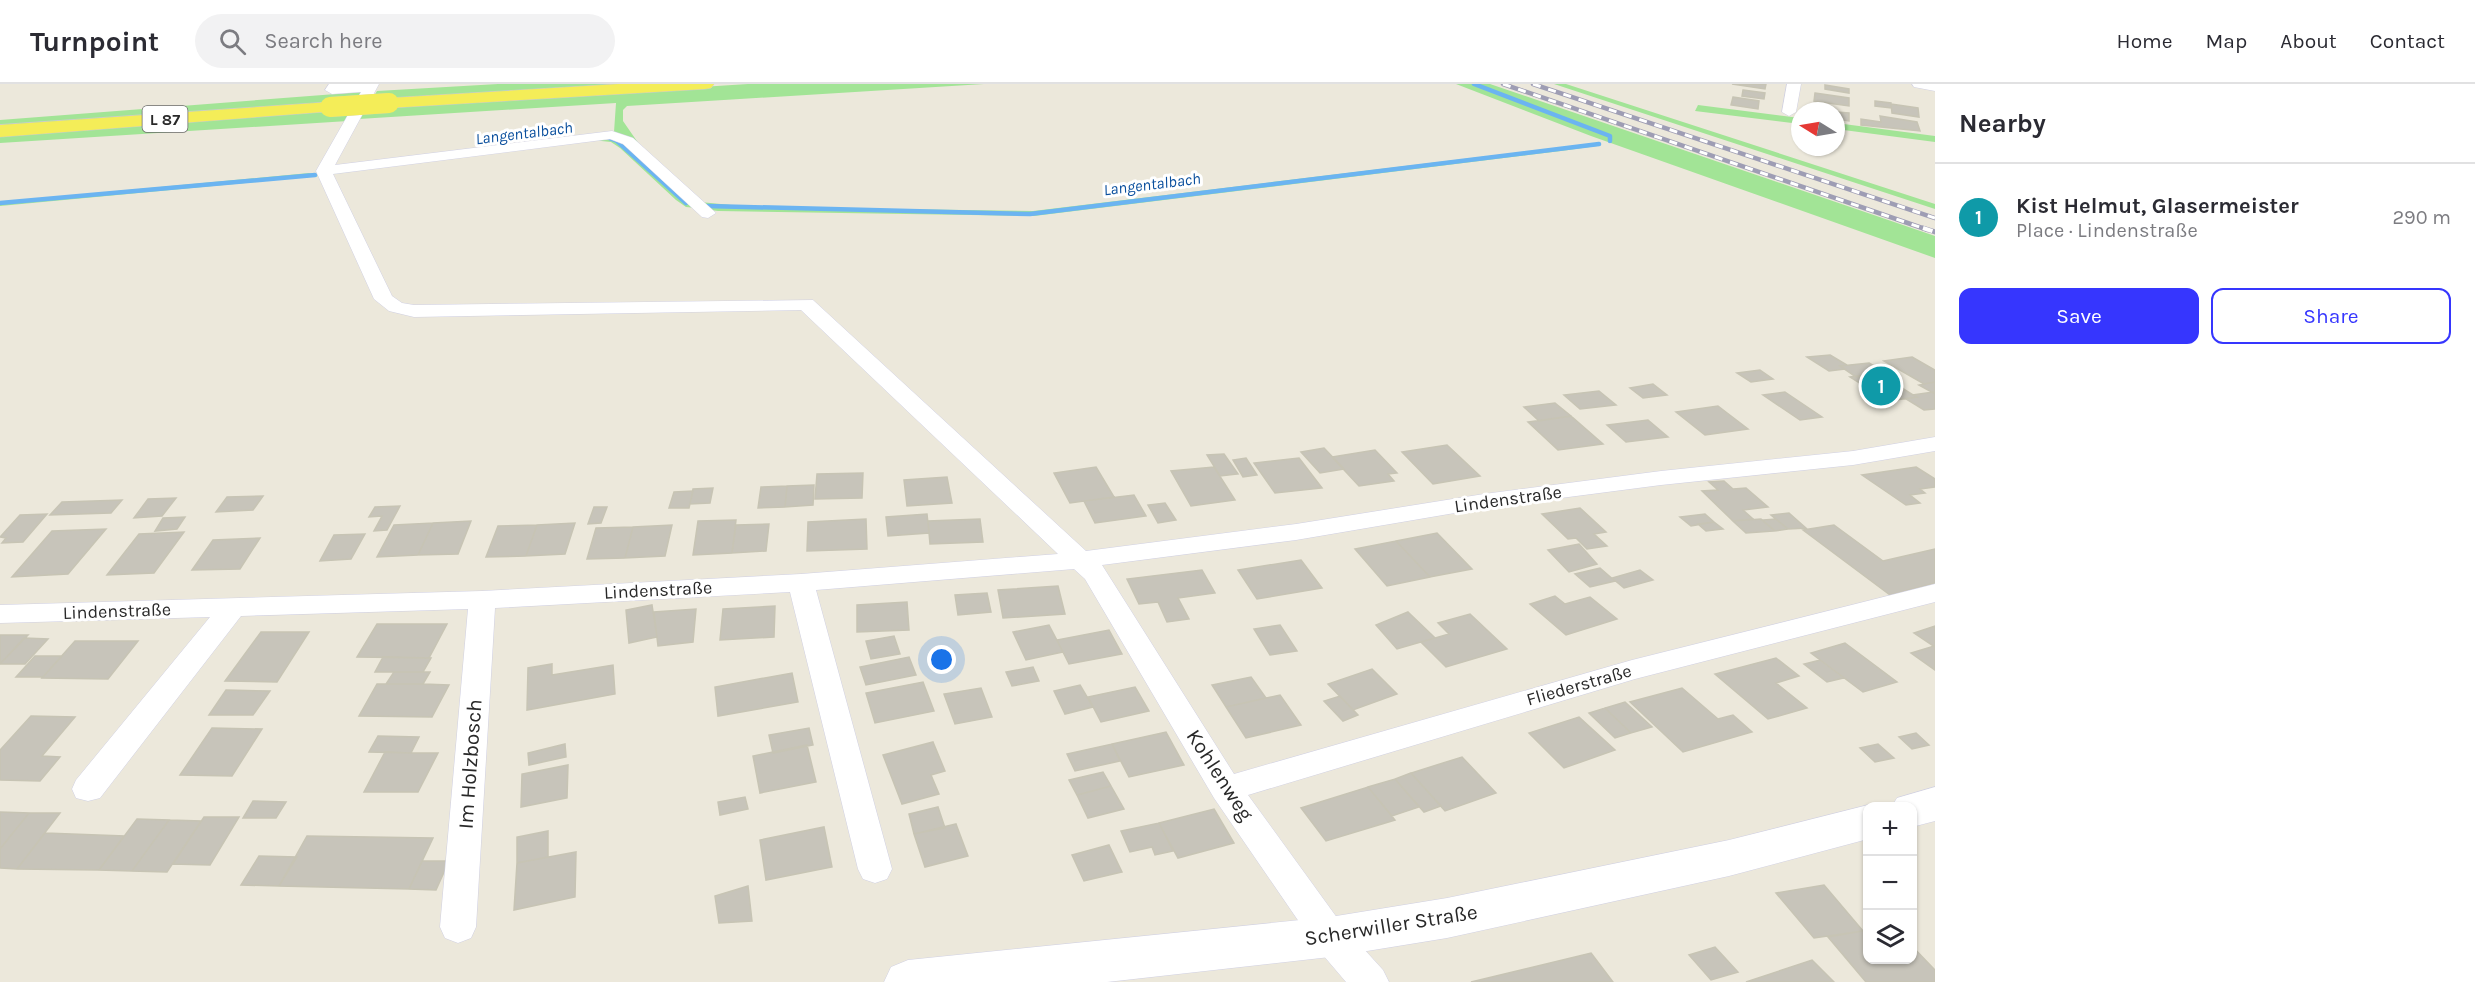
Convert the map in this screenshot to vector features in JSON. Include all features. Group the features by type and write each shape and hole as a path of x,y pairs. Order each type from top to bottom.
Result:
{"main road":[{"name":"L 87","path":"0,131 330,107 705,84"}],"street":[{"path":"336,84 332,90 372,86"},
{"path":"1789,112 1794,84"},
{"path":"1919,84 1935,87"},
{"path":"324,171 372,86"},
{"path":"324,171 612,135 628,141 708,213"},
{"path":"324,171 384,299 396,307 414,311 806,304 1081,560"},
{"name":"Lindenstraße","path":"0,614 482,600 801,583 1081,560 1296,532 1484,501 1661,478 1853,458 1935,444"},
{"name":"Kohlenweg","path":"1081,560 1095,574 1226,789 1330,937 1370,982"},
{"path":"801,583 875,869"},
{"name":"Fliederstraße","path":"1226,789 1632,669 1935,593"},
{"name":"Im Holzbosch","path":"458,927 482,600"},
{"path":"88,789 233,607"},
{"path":"1917,809 1935,804"},
{"name":"Scherwiller Straße","path":"908,982 1330,937 1447,918 1729,858 1863,823"}],"green space":[{"path":"498,84 666,84 371,101 377,91"},
{"path":"748,84 984,84 627,106 623,110 623,121 641,147 631,138 614,132 616,103 359,119 365,109 387,107"},
{"path":"1456,84 1490,84 1935,236 1935,258 1591,136"},
{"path":"1554,84 1566,84 1935,204 1935,209"},
{"path":"362,92 359,102 0,128 0,120"},
{"path":"1698,105 1791,117 1791,123 1695,111"},
{"path":"353,110 348,121 0,143 0,134"},
{"path":"1845,124 1935,136 1935,142 1845,130"},
{"path":"593,137 611,137 621,140 696,208 686,207 676,200 611,142 592,140 333,174 339,170"},
{"path":"1599,144 1597,146 1561,151 1034,216 718,211 710,210 700,202 752,207 1033,211"},
{"path":"309,173 319,176 0,206 0,202"}],"building":[{"path":"1732,84 1766,84 1765,89"},
{"path":"1825,85 1849,89 1849,93 1825,89"},
{"path":"1743,90 1765,93 1764,99 1742,96"},
{"path":"1815,93 1849,98 1849,106 1845,105 1845,102 1814,101"},
{"path":"1733,97 1759,101 1758,109 1731,105"},
{"path":"1875,101 1891,103 1891,108 1875,106"},
{"path":"1891,104 1918,108 1919,117 1892,113"},
{"path":"1845,113 1849,113 1849,121 1845,120"},
{"path":"1880,116 1917,122 1920,131 1861,125 1861,119 1881,122"},
{"path":"1830,355 1847,365 1840,366 1845,369 1829,371 1807,357"},
{"path":"1912,357 1935,370 1935,382 1924,384 1884,361"},
{"path":"1869,363 1886,373 1856,377 1840,366"},
{"path":"1760,370 1773,379 1751,382 1737,373"},
{"path":"1878,373 1917,397 1888,401 1850,377"},
{"path":"1935,382 1935,394 1919,385"},
{"path":"1653,384 1667,395 1643,398 1630,388"},
{"path":"1599,391 1616,405 1580,409 1564,395"},
{"path":"1785,392 1822,417 1800,420 1763,395"},
{"path":"1933,392 1935,409 1924,410 1906,399 1917,397 1913,395"},
{"path":"1555,403 1571,416 1539,421 1524,407"},
{"path":"1718,406 1748,429 1705,435 1676,412"},
{"path":"1571,416 1603,444 1558,450 1528,422"},
{"path":"1648,420 1668,437 1626,442 1607,425"},
{"path":"1447,445 1480,476 1433,484 1402,452"},
{"path":"1324,448 1344,469 1320,473 1301,452"},
{"path":"1375,450 1397,473 1388,474 1394,481 1359,486 1332,457"},
{"path":"1224,454 1238,474 1220,476 1207,455"},
{"path":"1246,458 1257,475 1243,477 1233,460"},
{"path":"1299,458 1322,488 1275,493 1254,463"},
{"path":"1096,467 1114,497 1070,503 1054,473"},
{"path":"1214,467 1235,500 1191,506 1171,471"},
{"path":"1916,467 1935,479 1935,487 1920,489 1925,493 1910,495 1920,503 1906,505 1862,475"},
{"path":"863,473 862,498 815,499 817,474"},
{"path":"947,477 952,503 907,506 904,480"},
{"path":"1724,481 1733,489 1746,488 1768,507 1743,510 1753,519 1733,521 1702,491 1718,490 1709,482"},
{"path":"814,485 813,505 785,507 787,486"},
{"path":"787,486 785,507 758,508 761,487"},
{"path":"713,488 710,503 690,504 693,489"},
{"path":"693,491 689,508 669,508 674,492"},
{"path":"1134,495 1146,516 1095,523 1084,501"},
{"path":"263,496 253,510 216,512 227,497"},
{"path":"176,498 162,516 134,518 148,499"},
{"path":"122,500 111,513 50,515 62,502"},
{"path":"1165,503 1176,520 1158,523 1148,505"},
{"path":"400,506 387,530 374,531 382,516 369,517 375,507"},
{"path":"594,507 607,507 601,523 588,524"},
{"path":"1580,508 1606,532 1594,534 1607,546 1587,549 1576,538 1568,539 1542,514"},
{"path":"1789,513 1806,528 1788,529 1771,515"},
{"path":"47,514 23,542 2,543 6,538 0,537 20,515"},
{"path":"927,514 929,533 888,536 886,517"},
{"path":"1705,514 1714,522 1691,526 1680,517"},
{"path":"185,517 177,529 155,531 163,518"},
{"path":"866,519 867,549 807,551 808,522"},
{"path":"980,519 983,542 930,544 928,521"},
{"path":"1761,519 1775,531 1746,533 1733,521"},
{"path":"1776,519 1788,529 1775,531 1762,520"},
{"path":"736,520 732,553 693,555 698,521"},
{"path":"471,521 458,554 418,555 433,523"},
{"path":"1714,522 1723,529 1706,531 1698,524"},
{"path":"433,523 418,555 377,557 394,525"},
{"path":"575,523 565,554 526,556 537,525"},
{"path":"769,524 766,551 732,553 736,525"},
{"path":"537,525 526,556 486,557 498,526"},
{"path":"672,525 665,556 625,558 633,527"},
{"path":"1834,525 1883,561 1935,549 1935,583 1890,595 1803,530"},
{"path":"633,527 625,558 587,559 596,528"},
{"path":"106,529 68,574 12,577 52,531"},
{"path":"184,532 154,573 107,575 139,534"},
{"path":"1437,533 1472,569 1430,577 1396,541"},
{"path":"365,534 351,559 320,561 334,535"},
{"path":"260,538 240,569 192,570 213,540"},
{"path":"1396,541 1430,577 1387,586 1355,549"},
{"path":"1579,544 1597,564 1569,572 1548,550"},
{"path":"1301,560 1322,588 1257,599 1238,570"},
{"path":"1600,568 1615,581 1590,587 1575,574"},
{"path":"1202,570 1215,593 1178,598 1189,619 1167,622 1158,602 1139,604 1127,579"},
{"path":"1640,570 1653,580 1624,588 1612,578"},
{"path":"1058,586 1065,614 1003,618 998,590"},
{"path":"987,593 991,612 958,615 955,595"},
{"path":"1555,596 1565,604 1590,597 1617,619 1566,635 1530,604"},
{"path":"907,602 909,630 857,632 857,605"},
{"path":"652,605 657,637 629,643 626,610"},
{"path":"775,606 774,637 720,640 723,609"},
{"path":"696,609 693,642 658,646 654,612"},
{"path":"1408,612 1435,638 1397,649 1376,625"},
{"path":"1470,614 1507,649 1446,667 1421,642 1449,634 1438,623"},
{"path":"377,624 447,624 429,658 357,657"},
{"path":"1049,625 1063,652 1026,660 1013,632"},
{"path":"1280,625 1297,651 1270,655 1254,629"},
{"path":"1935,626 1935,647 1914,633"},
{"path":"1109,630 1122,654 1069,664 1057,640"},
{"path":"261,632 309,632 277,682 225,681"},
{"path":"0,635 28,635 0,664"},
{"path":"894,636 900,654 871,659 866,641"},
{"path":"24,638 48,639 25,664 0,664"},
{"path":"75,641 138,641 108,679 42,678"},
{"path":"1845,643 1897,682 1863,692 1811,653"},
{"path":"1934,646 1935,670 1911,653"},
{"path":"35,656 62,656 43,677 16,677"},
{"path":"383,657 431,658 423,672 375,672"},
{"path":"909,657 916,675 866,685 860,667"},
{"path":"1776,658 1799,676 1776,683 1807,708 1768,719 1715,674"},
{"path":"1820,660 1844,678 1827,682 1804,664"},
{"path":"552,664 552,675 613,665 615,694 527,710 528,668"},
{"path":"1033,667 1039,681 1012,686 1006,672"},
{"path":"1372,669 1397,694 1353,710 1328,684"},
{"path":"394,672 430,672 423,684 386,684"},
{"path":"792,673 798,702 718,716 715,687"},
{"path":"1251,677 1266,698 1226,707 1212,685"},
{"path":"923,682 934,711 875,723 866,693"},
{"path":"377,684 449,685 432,717 359,716"},
{"path":"1080,685 1093,707 1065,714 1054,691"},
{"path":"1135,687 1149,711 1101,722 1088,697"},
{"path":"981,688 992,717 955,724 944,694"},
{"path":"1682,688 1718,719 1733,715 1752,732 1683,752 1630,702"},
{"path":"226,690 270,691 253,715 209,715"},
{"path":"1280,695 1301,725 1246,738 1226,707"},
{"path":"1340,696 1358,715 1343,721 1324,701"},
{"path":"1625,702 1652,727 1631,733 1605,708"},
{"path":"1605,708 1631,733 1615,738 1589,713"},
{"path":"31,716 75,717 42,756 60,757 40,781 0,780 0,750"},
{"path":"1579,717 1615,750 1564,768 1529,733"},
{"path":"212,728 262,729 232,776 180,775"},
{"path":"809,728 813,745 773,753 769,735"},
{"path":"1166,732 1184,765 1129,777 1112,744"},
{"path":"1916,733 1929,745 1912,749 1899,737"},
{"path":"378,736 419,737 411,753 369,752"},
{"path":"933,742 945,771 931,775 939,794 902,804 883,755"},
{"path":"565,744 566,757 529,765 528,753"},
{"path":"1112,744 1120,761 1075,771 1067,754"},
{"path":"1878,744 1894,758 1875,762 1860,748"},
{"path":"807,745 816,782 760,793 753,756"},
{"path":"385,752 438,753 418,792 364,792"},
{"path":"1462,757 1496,793 1445,811 1411,773"},
{"path":"568,765 567,798 521,807 522,774"},
{"path":"1103,772 1111,786 1077,795 1069,780"},
{"path":"1411,773 1441,806 1424,812 1395,779"},
{"path":"1395,779 1419,807 1392,816 1368,787"},
{"path":"1111,786 1124,809 1088,818 1077,795"},
{"path":"1368,787 1395,820 1326,841 1301,808"},
{"path":"745,797 748,809 720,815 718,802"},
{"path":"253,801 286,802 276,818 243,818"},
{"path":"938,807 945,828 914,834 909,814"},
{"path":"1214,809 1234,843 1178,858 1159,823"},
{"path":"0,812 29,813 0,849"},
{"path":"29,813 60,813 17,869 0,868 0,849"},
{"path":"204,817 239,817 210,865 173,864"},
{"path":"137,819 169,820 132,871 99,870"},
{"path":"169,820 201,821 167,872 132,871"},
{"path":"1159,823 1173,851 1155,855 1152,847 1130,852 1121,831"},
{"path":"956,824 968,856 925,867 914,834"},
{"path":"824,827 832,867 766,880 760,840"},
{"path":"548,831 548,857 517,863 517,837"},
{"path":"45,833 124,836 99,870 17,869"},
{"path":"307,836 433,838 409,889 279,886"},
{"path":"1109,845 1122,872 1084,881 1072,855"},
{"path":"576,852 575,897 514,910 517,863"},
{"path":"259,856 297,857 279,886 241,885"},
{"path":"422,861 449,861 436,890 409,889"},
{"path":"1824,885 1863,931 1814,938 1776,893"},
{"path":"748,886 752,921 719,923 715,896"},
{"path":"1863,931 1863,964 1917,964 1917,951 1935,970 1935,982 1866,982 1828,937"},
{"path":"1715,947 1738,972 1711,980 1689,955"},
{"path":"1591,953 1613,982 1471,982"},
{"path":"1812,960 1834,982 1746,982"}],"waterway":[{"name":"Langentalbach","path":"1474,84 1610,136 1610,141"},
{"name":"Langentalbach","path":"609,138 617,141 686,203"},
{"name":"Langentalbach","path":"707,206 1030,214 1599,144"},
{"name":"Langentalbach","path":"0,203 315,175"}],"railway":[{"path":"1503,84 1928,230"},
{"path":"1533,84 1935,218"},
{"path":"1923,228 1935,232"}],"place":[{"name":"Kist Helmut, Glasermeister","path":"1881,386"}]}
